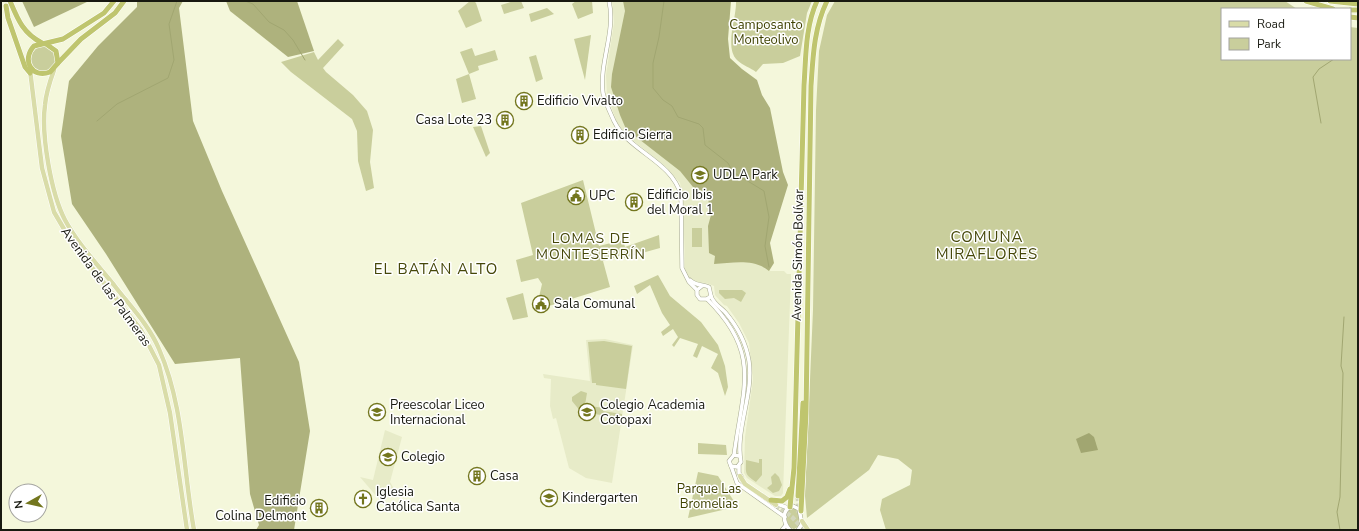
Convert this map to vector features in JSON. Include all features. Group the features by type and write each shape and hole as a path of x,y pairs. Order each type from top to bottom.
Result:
{"highway":[{"path":"10,1 22,28 34,39 56,51 58,63"},
{"path":"27,59 30,50 34,46 63,39 74,33 104,13 114,1"},
{"path":"5,3 30,67 41,74 54,70 58,63 81,39 115,13 124,1"},
{"name":"Avenida Simón Bolívar","path":"789,507 792,484 804,85 810,22 818,1"},
{"name":"Avenida Simón Bolívar","path":"801,511 806,413 805,393 813,46 818,25 828,1"},
{"path":"1306,1 1324,8"},
{"path":"1330,1 1358,4"},
{"path":"5,3 8,18 25,67 30,73"},
{"path":"798,496 801,413 805,393"},
{"path":"771,500 782,501 787,497 792,484"}],"main road":[{"name":"Avenida de las Palmeras","path":"30,67 42,168 54,212 70,241 141,330 158,365 170,413 187,530"},
{"name":"Avenida de las Palmeras","path":"54,70 45,104 44,126 55,193 65,220 80,242 146,326 159,348 171,382 176,405 194,530"},
{"path":"740,476 745,484 776,505"},
{"path":"802,521 808,530"}],"street":[{"path":"609,1 611,23 603,81 604,97 614,121 623,136 668,171 679,189 681,195 682,263 684,274 697,290 699,297 706,299 732,328 740,345 745,364 743,398 734,455 729,460 734,477 738,483 785,517"},
{"path":"684,274 692,282 709,287 711,296 735,326 746,348 749,363 748,388 739,445 741,462 739,466 740,476 748,484 771,500 789,507 796,506 801,511 802,521 798,530"},
{"path":"697,290 702,286"},
{"path":"706,299 711,296"},
{"path":"734,455 740,456"},
{"path":"731,466 739,466"},
{"path":"789,507 785,517 786,525 790,530"},
{"path":"782,530 786,525"}],"shaded area":[{"path":"22,1 89,1 34,27"},
{"path":"137,1 183,1 179,8 193,121 222,191 299,362 310,431 294,530 256,530 259,525 250,494 240,358 175,364 106,254 72,204 61,136 69,81 98,46 137,7"},
{"path":"226,1 297,1 314,51 288,57 230,11"},
{"name":"UDLA Park","path":"612,1 658,1 766,266 770,271 784,271 787,274 791,274 783,493 781,496 775,496 747,478 744,473 745,437 753,380 749,343 739,323 727,306 724,305 715,295 714,286 690,279 685,269 683,198 680,183 666,167 625,134 617,122 607,96 606,75 614,23"},
{"path":"623,1 731,1 728,39 730,58 757,80 762,95 770,108 783,172 788,185 770,243 774,263 769,271 757,264 743,262 714,264 715,256 709,253 708,226 711,215 707,193 693,187 680,171 626,129 611,87 612,74 625,11"},
{"name":"Colegio Academia Cotopaxi","path":"605,339 633,345 612,483 586,478 569,468 556,418 553,419 550,406 551,379 544,378 543,374 590,381 586,340"},
{"name":"Colegio","path":"385,430 402,437 390,482 394,489 378,498 360,477 373,480"},
{"path":"1089,433 1094,437 1098,450 1081,453 1076,439"}],"green space":[{"path":"470,1 474,1 476,3 482,21 466,28 458,11"},
{"path":"514,1 521,1 524,8 504,14 501,5"},
{"path":"576,1 592,1 593,13 578,19 572,4"},
{"name":"Camposanto Monteolivo","path":"736,1 812,1 807,13 800,56 783,63 763,64 756,72 739,62 733,54 731,40"},
{"path":"835,1 1285,1 1296,8 1221,8 1221,60 1351,60 1351,27 1358,28 1358,530 886,530 880,510 882,499 910,485 912,470 898,459 878,455 869,470 807,518 805,496 813,310 816,110 819,51 827,15"},
{"path":"547,8 554,14 531,22 529,14"},
{"path":"591,35 585,80 574,39"},
{"path":"338,39 344,45 323,68 353,95 367,111 373,130 370,162 374,188 366,191 358,161 357,131 352,119 291,72 281,62 314,52 318,60"},
{"path":"44,46 53,50 57,59 53,68 44,72 35,68 31,59 35,50"},
{"path":"472,48 475,56 495,50 498,60 478,66 479,70 469,74 460,52"},
{"path":"536,55 543,79 536,82 529,57"},
{"path":"469,74 476,99 462,103 456,79"},
{"path":"481,126 490,153 486,157 473,127"},
{"path":"583,180 599,246 623,240 625,247 659,235 660,248 624,258 623,255 603,261 610,287 536,310 542,284 538,278 521,282 516,260 533,255 521,203"},
{"path":"692,228 702,228 702,247 692,247"},
{"path":"658,275 670,296 701,322 718,345 725,366 728,387 725,396 718,373 711,368 718,354 702,346 697,358 693,356 698,344 680,338 674,347 672,345 678,337 673,329 663,336 661,332 670,325 662,313 650,285 637,294 634,286"},
{"path":"719,290 742,290 746,293 741,302 734,298 725,299 719,293"},
{"path":"523,293 528,317 513,320 506,298"},
{"path":"604,341 632,346 626,389 596,385 596,383 592,383 588,342"},
{"path":"581,391 587,393 585,405 603,408 603,411 622,414 622,418 608,417 604,413 601,415 581,412 572,401 572,397"},
{"path":"698,443 726,445 727,455 698,454"},
{"path":"759,459 762,459 762,475 756,482 746,473 746,460 759,463"},
{"name":"Parque Las Bromelias","path":"698,472 718,476 735,503 731,508 688,518"},
{"path":"775,473 779,477 782,485 779,491 773,493 767,488 772,484 771,477"},
{"path":"794,507 799,514 800,519 798,527 794,529 789,527 786,518 788,510"}],"waterway":[{"path":"97,121 117,104 168,78 174,60 169,24 177,1"},
{"path":"245,1 253,4 269,22 284,30 293,40 305,60"},
{"path":"664,1 659,37 653,63 653,88 663,100 672,106 678,117 699,124 703,128 705,145 728,163 733,172 764,191 769,217 765,246 769,267"},
{"path":"1321,123 1313,77 1319,69 1332,60"},
{"path":"1340,530 1337,512 1340,497 1343,373 1341,366 1344,317"}],"tunnel":[{"path":"798,496 799,513"},
{"path":"776,505 792,517 804,530"}],"place":[{"name":"Edificio Vivalto","path":"524,101"},
{"name":"Casa Lote 23","path":"505,120"},
{"name":"Edificio Sierra","path":"580,135"},
{"name":"UDLA Park","path":"700,175"},
{"name":"UPC","path":"576,196"},
{"name":"Edificio Ibis del Moral 1","path":"634,202"},
{"name":"Sala Comunal","path":"541,304"},
{"name":"Preescolar Liceo Internacional","path":"377,412"},
{"name":"Colegio Academia Cotopaxi","path":"587,412"},
{"name":"Colegio","path":"388,457"},
{"name":"Casa","path":"477,476"},
{"name":"Kindergarten","path":"549,498"},
{"name":"Iglesia Católica Santa","path":"363,499"},
{"name":"Edificio Colina Delmont","path":"319,508"}],"district":[{"name":"LOMAS DE MONTESERRÍN","path":"591,246"},
{"name":"COMUNA MIRAFLORES","path":"987,246"},
{"name":"EL BATÁN ALTO","path":"436,269"}]}
